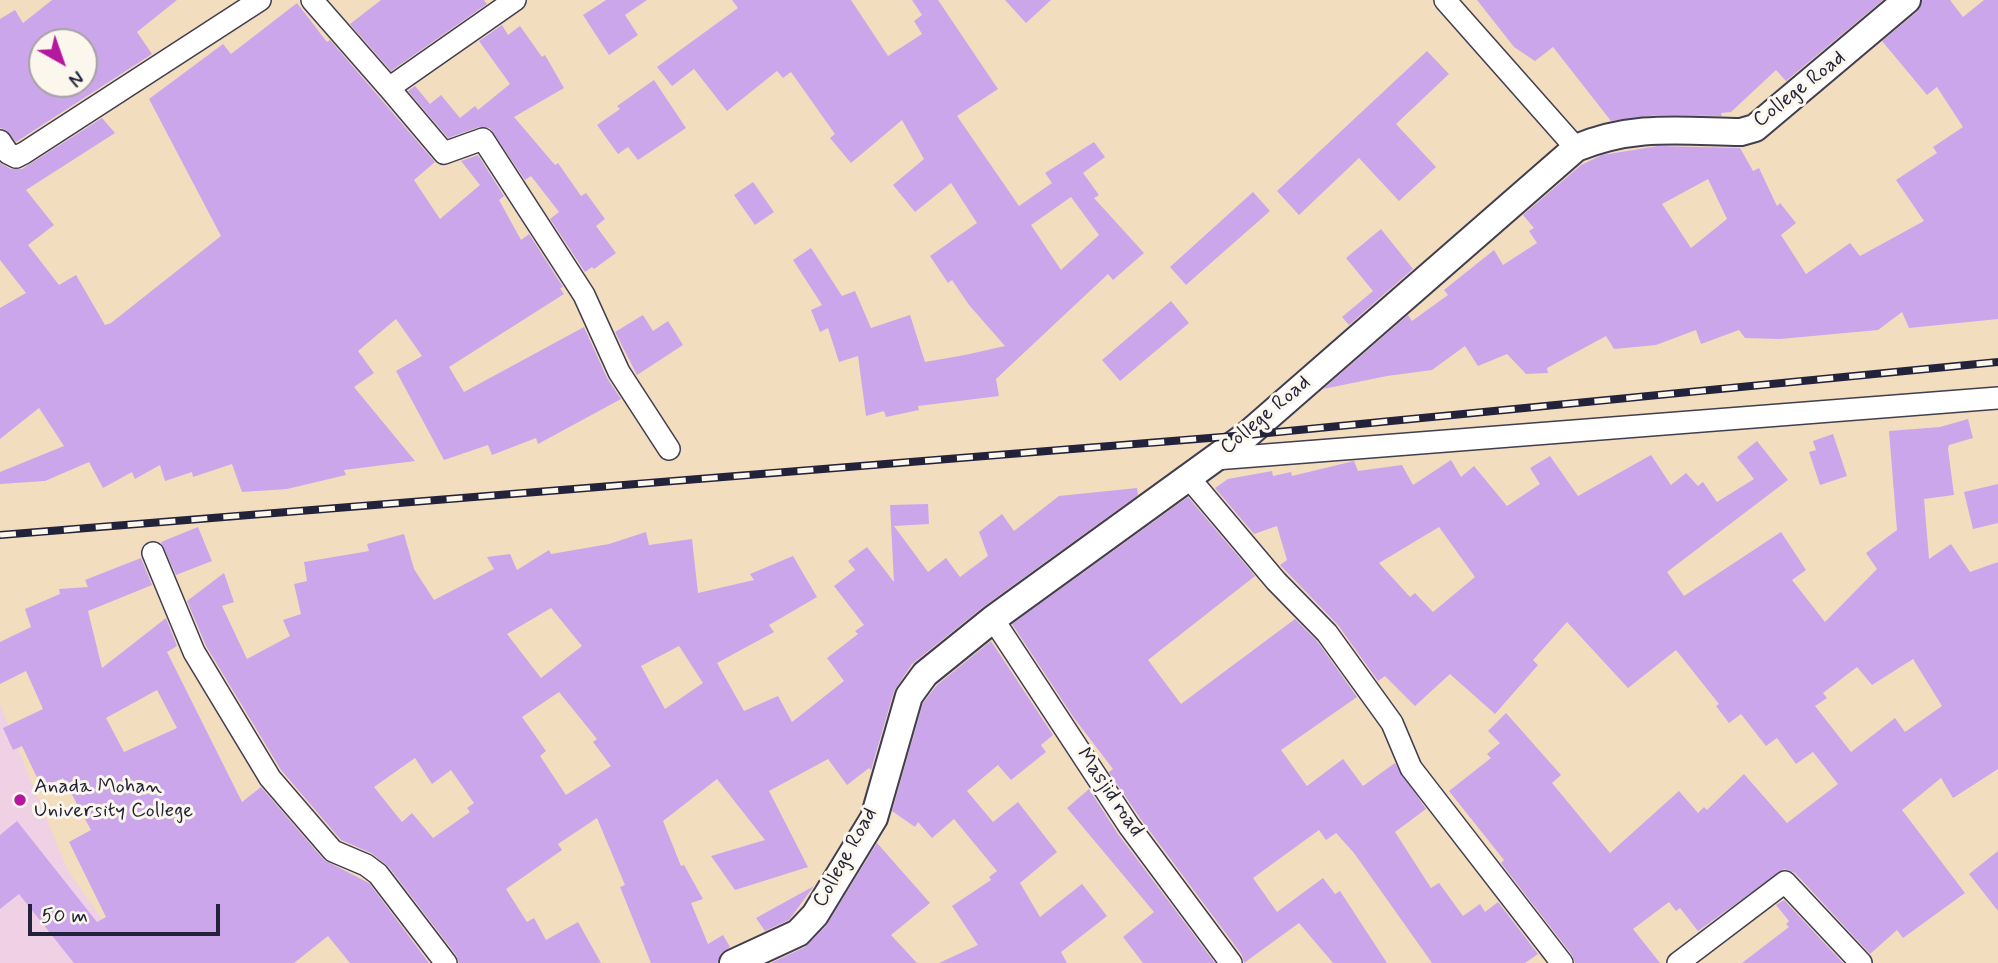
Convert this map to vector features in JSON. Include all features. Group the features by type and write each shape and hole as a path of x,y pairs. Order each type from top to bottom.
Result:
{"street":[{"path":"0,141 8,153 16,157 24,153 260,0"},
{"path":"312,0 444,153 483,139 584,295 619,372 669,449"},
{"path":"389,88 515,0"},
{"path":"1445,0 1576,148"},
{"name":"College Road","path":"733,963 798,933 815,915 874,818 913,689 925,674 993,619 1247,435 1576,148 1606,135 1643,130 1741,132 1755,128 1908,0"},
{"path":"1215,459 1998,398"},
{"path":"1189,478 1276,581 1327,633 1392,723 1411,768 1562,963"},
{"path":"153,553 194,652 270,778 333,851 366,864 378,874 446,963"},
{"name":"Masjid road","path":"993,619 1129,826 1231,963"},
{"path":"1678,963 1785,882 1861,963"}],"shaded area":[{"name":"Anada Mohan University College","path":"0,705 68,871 133,963 0,963"}],"building":[{"path":"52,0 177,0 137,32 152,54 98,89 98,28 28,28 28,98 84,98 16,142 6,130 0,128 0,19 15,10 23,23"},
{"path":"381,0 484,0 487,4 391,71 350,24"},
{"path":"606,0 647,0 625,15 638,35 609,55 583,15"},
{"path":"732,0 851,0 888,56 922,34 914,21 922,15 912,0 938,0 998,89 957,116 1019,206 1052,183 1045,173 1094,142 1105,157 1083,173 1099,195 1094,198 1144,253 1113,280 1108,274 996,379 999,396 918,406 919,410 886,417 884,411 866,416 858,356 839,362 828,328 820,332 811,310 822,305 793,260 811,248 842,296 855,291 871,328 910,315 925,362 965,355 1005,346 969,305 952,280 948,283 930,256 977,223 951,183 915,212 893,185 924,159 902,120 851,163 830,138 835,134 791,72 783,78 777,71 727,111 694,69 672,86 657,67 738,8","holes":["1071,197 1099,235 1061,270 1031,225"]},
{"path":"1005,0 1051,0 1026,23"},
{"path":"1477,0 1883,0 1786,81 1776,70 1731,112 1721,113 1722,116 1657,115 1611,121 1553,47 1535,61 1514,47"},
{"path":"1922,0 1950,0 1963,17 1984,0 1998,0 1998,319 1909,328 1902,312 1878,330 1780,339 1745,338 1739,330 1701,344 1696,330 1656,345 1614,349 1606,336 1547,368 1548,373 1526,374 1507,354 1478,366 1465,346 1432,370 1323,389 1408,315 1412,321 1448,295 1444,290 1494,250 1503,265 1537,243 1529,231 1534,228 1523,215 1581,165 1602,155 1658,146 1740,148 1753,171 1759,168 1777,206 1780,203 1796,223 1781,235 1806,274 1850,243 1860,256 1924,221 1896,180 1937,153 1933,147 1963,127 1937,87 1927,95 1882,41 1917,12","holes":["1708,179 1727,219 1691,248 1662,204"]},
{"path":"297,3 327,42 330,40 435,162 414,180 440,219 480,185 461,161 478,155 504,196 499,200 521,240 529,234 563,287 560,288 564,294 449,367 464,392 584,327 607,378 621,399 538,444 536,438 492,455 488,445 444,460 396,371 422,356 396,319 358,351 374,373 354,387 415,461 344,470 346,475 287,489 242,492 232,464 193,477 192,472 165,481 160,465 135,479 132,472 103,488 89,462 45,481 0,484 0,472 64,446 39,408 0,439 0,308 26,293 0,260 0,163 11,169 22,169 102,118 115,133 26,190 54,225 28,245 59,285 76,275 105,325 111,323 221,236 149,99 223,44 231,54"},
{"path":"502,25 508,35 520,26 542,57 545,55 564,88 514,117 555,165 558,163 581,196 586,193 605,219 596,226 616,253 594,269 592,267 585,272 550,219 559,212 531,176 525,180 490,128 479,127 448,138 408,91 415,86 430,104 441,95 460,118 475,106 478,110 510,84 479,41"},
{"path":"1427,51 1449,74 1396,124 1436,167 1399,201 1359,158 1299,215 1277,191"},
{"path":"654,80 686,128 638,160 628,147 618,154 597,125 620,109 617,106"},
{"path":"753,182 774,212 755,225 734,195"},
{"path":"1253,192 1270,211 1186,285 1170,267"},
{"path":"1381,229 1413,269 1349,325 1342,317 1373,291 1346,258"},
{"path":"1171,301 1189,323 1120,381 1102,360"},
{"path":"643,315 653,331 668,321 683,345 637,375 615,332"},
{"path":"1968,419 1973,438 1949,445 1954,495 1924,499 1929,559 1951,544 1970,572 1998,562 1998,769 1953,798 1941,778 1902,810 1965,893 1903,938 1897,930 1870,954 1795,873 1784,869 1698,931 1680,908 1676,911 1669,902 1633,929 1660,963 1575,963 1572,955 1501,863 1504,860 1449,791 1491,758 1487,754 1500,743 1488,731 1506,713 1561,775 1552,783 1610,853 1679,791 1698,813 1704,807 1707,810 1744,774 1787,823 1838,784 1813,752 1796,764 1777,738 1766,746 1741,714 1729,723 1716,706 1719,704 1676,650 1628,688 1567,622 1533,660 1538,665 1495,714 1450,674 1415,706 1385,676 1378,681 1338,625 1280,565 1287,560 1277,526 1254,534 1215,488 1228,479 1272,471 1273,476 1291,472 1292,476 1354,461 1358,471 1402,465 1413,485 1451,460 1461,477 1474,466 1507,506 1540,484 1530,468 1550,456 1578,496 1651,455 1671,485 1686,473 1698,486 1703,482 1717,502 1754,479 1737,457 1757,441 1788,480 1667,572 1684,596 1781,532 1806,570 1792,580 1825,622 1877,569 1866,553 1897,530 1889,431 1940,427","holes":["1439,527 1475,577 1433,612 1415,593 1410,597 1379,563","1913,659 1942,706 1905,732 1895,718 1851,752 1815,706 1827,698 1823,693 1857,667 1872,685"]},
{"path":"1833,434 1847,476 1820,485 1809,452 1816,450 1813,441"},
{"path":"1998,484 1998,523 1973,529 1964,492"},
{"path":"1137,488 1138,495 983,607 912,664 894,691 871,770 869,768 847,785 828,759 769,791 808,867 735,890 711,856 765,840 717,779 663,821 681,866 684,865 703,899 691,903 708,944 723,935 730,947 721,953 717,963 651,963 620,887 625,885 597,818 558,844 562,850 506,889 527,922 534,918 546,940 578,922 601,963 459,963 456,955 388,866 371,853 341,840 281,770 206,646 187,601 224,573 234,602 222,606 247,659 290,636 283,620 301,614 294,584 307,581 304,562 369,551 367,544 404,534 414,569 434,600 494,569 487,557 510,554 517,570 549,550 551,554 609,544 646,532 649,545 692,539 698,593 754,580 750,574 793,556 817,597 769,625 774,632 717,663 744,711 778,696 792,722 844,681 827,658 858,634 855,631 864,625 834,586 855,570 848,561 867,547 894,582 890,505 928,504 929,524 894,526 928,572 946,558 960,577 988,556 979,532 1002,514 1014,531 1059,496","holes":["551,608 582,646 541,678 507,634","679,646 703,683 665,709 641,666","559,692 597,739 593,742 611,766 566,795 540,756 546,751 522,717","415,758 432,784 451,770 474,803 467,808 470,812 433,838 412,813 402,822 374,787"]},
{"path":"1188,497 1255,576 1148,660 1181,704 1295,619 1317,641 1357,697 1281,750 1307,786 1343,759 1363,786 1395,763 1426,809 1395,832 1431,888 1439,883 1463,916 1480,904 1485,912 1498,902 1538,954 1525,963 1432,963 1354,853 1336,833 1326,840 1319,830 1253,878 1277,912 1323,878 1335,894 1340,891 1387,963 1333,963 1299,923 1244,963 1242,955 1140,818 1109,772 1113,769 1074,718 1012,624"},
{"path":"198,527 212,561 176,575 161,542"},
{"path":"141,558 152,585 88,611 102,668 166,618 177,646 167,652 242,802 261,787 324,860 369,883 429,963 350,963 328,936 294,963 74,963 19,894 0,909 0,835 17,821 97,922 106,917 69,842 91,830 63,778 42,788 22,746 13,750 3,728 43,709 26,671 0,684 0,642 31,627 25,609 60,594 59,589 88,587 85,580","holes":["157,690 177,728 124,752 106,718"]},
{"path":"991,641 1053,735 1041,745 1046,752 1011,780 998,765 967,791 993,822 1018,802 1057,852 1020,883 1040,917 1082,884 1107,916 1061,952 1067,963 939,963 978,945 952,906 991,880 989,877 997,871 954,819 932,838 918,822 915,827 892,811 923,703 937,685"},
{"path":"1089,789 1118,834 1215,963 1143,963 1123,937 1154,912 1067,808"},
{"path":"877,843 930,903 891,935 917,963 771,963 805,947 826,926"},
{"path":"1998,851 1998,911 1969,874"},
{"path":"814,886 789,920 765,931 756,918"},
{"path":"1784,900 1843,963 1742,963 1789,927 1786,924 1789,921 1776,905"}],"railway":[{"path":"0,535 1247,435 1998,362"}],"place":[{"name":"Anada Mohan University College","path":"20,800"}]}
